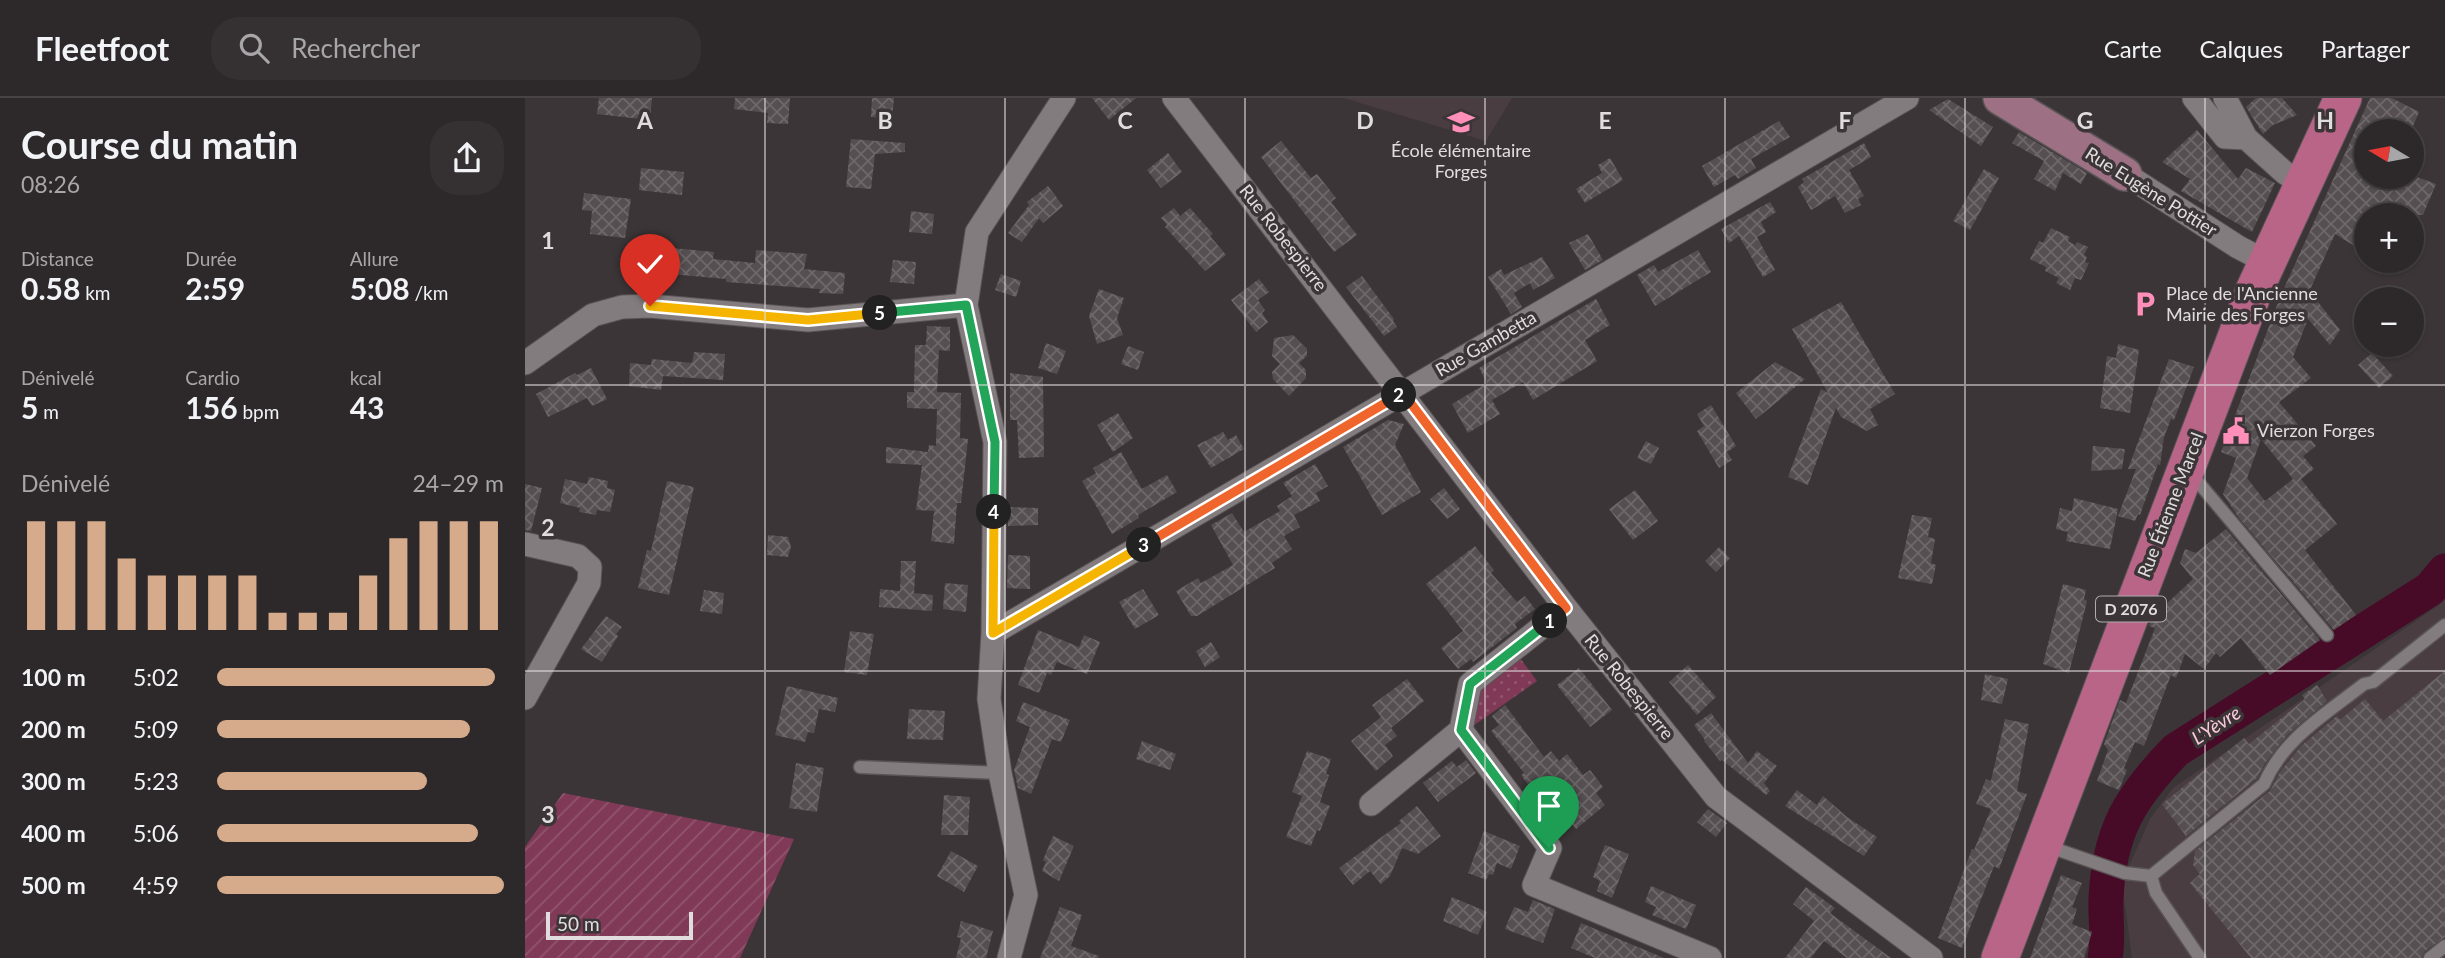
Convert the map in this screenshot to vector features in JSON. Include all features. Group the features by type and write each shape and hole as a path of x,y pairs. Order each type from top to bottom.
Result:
{"main road":[{"name":"Rue Étienne Marcel","path":"2000,958 2253,293 2343,98"}],"street":[{"path":"1009,958 1026,895 1000,773 989,699 993,633 995,442 966,305 977,232 1063,98"},
{"name":"Rue Robespierre","path":"1174,98 1566,608 1716,797 1931,958"},
{"name":"Rue Gambetta","path":"993,633 1907,98"},
{"name":"Rue Eugène Pottier","path":"2000,98 2238,247 2267,262"},
{"path":"2194,98 2225,137 2246,138"},
{"path":"2225,98 2246,138 2285,173 2304,184"},
{"path":"525,363 593,315 622,307 650,306 808,320 966,305"},
{"path":"525,544 578,556 590,567 591,575 525,698"},
{"path":"1371,804 1461,730 1470,684 1566,608"},
{"path":"1461,730 1549,848 1534,885 1710,958"}],"lane":[{"path":"2182,476 2198,482 2327,635"},
{"path":"2043,844 2125,873 2151,876 2264,784 2272,765 2291,742 2445,625"},
{"path":"860,766 1000,773"},
{"path":"2151,876 2156,893 2200,958"},
{"path":"2430,958 2445,946"}],"shaded area":[{"name":"École élémentaire Forges","path":"1344,98 1512,98 1486,141"},
{"path":"2445,598 2445,958 2132,958 2122,882 2150,819 2173,788 2439,605"},
{"path":"1517,654 1537,681 1470,728 1473,690"},
{"path":"563,793 794,839 740,958 525,958 525,847"}],"building":[{"path":"599,98 652,98 650,120 597,114"},
{"path":"735,98 790,98 788,124 767,123 768,113 734,109"},
{"path":"872,98 894,98 892,119 871,117"},
{"path":"1092,98 1136,98 1109,120"},
{"path":"2256,98 2282,98 2297,115 2273,125 2263,134 2246,107"},
{"path":"2370,98 2392,98 2419,112 2416,119 2361,119"},
{"path":"1948,99 1993,127 1981,146 1929,110"},
{"path":"1779,121 1790,137 1751,159 1756,168 1738,179 1735,175 1714,187 1702,166"},
{"path":"2197,130 2238,179 2246,168 2275,183 2252,232 2181,191 2190,179 2162,162"},
{"path":"2019,132 2087,173 2081,184 2063,173 2055,191 2034,179 2044,161 2012,143"},
{"path":"2354,133 2354,189 2424,189 2424,180 2436,184 2424,213 2424,203 2354,203 2354,246 2335,234 2309,292 2319,299 2318,302 2340,330 2330,345 2308,319 2293,357 2311,378 2279,402 2316,446 2303,456 2314,469 2301,479 2337,524 2305,550 2356,615 2334,630 2239,518 2223,494 2236,458 2221,452 2281,295","holes":["2261,439 2293,479 2265,501 2247,478"]},
{"path":"851,139 905,143 905,152 875,154 871,189 846,187"},
{"path":"1281,141 1311,178 1317,174 1336,198 1331,202 1357,235 1334,252 1261,157"},
{"path":"1864,143 1871,157 1849,170 1864,196 1858,199 1861,205 1845,213 1835,196 1811,210 1798,187 1804,182 1802,179"},
{"path":"1168,153 1182,172 1161,188 1147,170"},
{"path":"1610,158 1623,180 1585,203 1576,189 1602,173 1598,165"},
{"path":"641,168 684,172 682,195 639,190"},
{"path":"1984,169 1999,178 1970,230 1953,221"},
{"path":"1048,186 1063,206 1043,223 1039,218 1022,242 1008,233 1029,205 1027,202"},
{"path":"584,193 631,199 625,238 590,234 592,211 582,210"},
{"path":"1770,202 1776,212 1761,222 1766,232 1757,237 1775,270 1763,277 1739,236 1729,243 1721,229"},
{"path":"1174,208 1180,216 1190,208 1213,234 1210,236 1226,255 1205,271 1165,227 1167,225 1161,218"},
{"path":"911,211 934,214 932,234 909,232"},
{"path":"2051,228 2070,237 2068,241 2075,245 2073,249 2077,242 2088,247 2084,255 2087,257 2085,262 2089,263 2081,280 2075,278 2070,290 2056,283 2059,278 2045,271 2046,267 2030,259 2039,241 2043,243"},
{"path":"1588,234 1603,260 1585,270 1569,243"},
{"path":"641,245 714,252 713,259 755,263 756,250 807,254 804,269 845,273 843,294 819,293 820,289 726,282 726,279 637,271"},
{"path":"1698,250 1711,272 1655,306 1637,275 1654,265 1658,272"},
{"path":"1542,257 1555,278 1533,290 1530,283 1514,293 1522,307 1511,314 1488,277 1501,269 1504,275"},
{"path":"893,260 916,262 914,284 890,282"},
{"path":"1001,274 1021,281 1016,297 995,290"},
{"path":"1362,276 1397,327 1384,336 1346,287"},
{"path":"1259,279 1269,292 1258,300 1265,310 1262,313 1268,322 1256,332 1231,300"},
{"path":"1099,289 1124,298 1117,318 1123,335 1097,344 1089,316"},
{"path":"1596,299 1610,325 1585,340 1597,361 1533,400 1523,382 1492,400 1500,414 1468,433 1452,404 1487,383 1479,368"},
{"path":"1841,302 1895,394 1870,409 1878,425 1867,431 1841,417 1836,408 1808,485 1788,477 1821,389 1828,393 1792,329"},
{"path":"927,326 950,327 950,351 939,350 937,392 961,393 960,438 968,439 961,503 957,503 954,544 931,541 934,511 916,510 922,465 886,463 886,447 928,452 929,445 936,446 937,409 907,408 907,392 914,392 915,345 926,345"},
{"path":"1293,335 1307,349 1307,356 1299,363 1306,370 1306,378 1289,396 1273,379 1272,372 1280,364 1272,356 1274,338"},
{"path":"1046,343 1066,351 1057,374 1038,368"},
{"path":"2118,344 2139,350 2130,413 2100,408 2107,356 2116,358"},
{"path":"1128,346 1144,352 1138,370 1121,364"},
{"path":"694,352 725,354 723,380 663,376 661,390 629,386 630,363 651,365 652,359 692,363"},
{"path":"2367,357 2376,357 2393,376 2379,388 2358,365"},
{"path":"2169,359 2194,367 2174,420 2171,419 2164,437 2160,465 2158,464 2140,515 2138,514 2135,521 2118,516 2136,469 2128,469"},
{"path":"1775,362 1805,379 1756,419 1736,393"},
{"path":"591,368 607,399 592,406 587,398 548,417 536,394 575,373 577,375"},
{"path":"1010,373 1043,377 1044,457 1019,458 1017,420 1010,420"},
{"path":"1711,405 1736,446 1727,452 1732,460 1719,468 1697,431 1704,426 1697,414"},
{"path":"1118,413 1133,438 1113,452 1097,425"},
{"path":"1388,420 1404,424 1395,445 1421,492 1382,515 1343,447"},
{"path":"1223,432 1228,440 1236,435 1244,449 1211,468 1197,445"},
{"path":"1646,441 1659,448 1651,464 1637,458"},
{"path":"2093,446 2125,449 2122,469 2091,471"},
{"path":"1121,452 1142,489 1167,475 1177,492 1112,534 1082,481 1096,473 1093,468"},
{"path":"1315,464 1328,486 1316,493 1320,501 1294,515 1300,527 1284,536 1292,549 1272,563 1275,568 1197,616 1191,616 1176,591 1198,578 1201,583 1233,565 1211,525 1232,513 1244,532 1280,511 1277,506 1292,496 1283,483"},
{"path":"589,477 608,481 607,488 615,490 610,512 597,510 596,515 579,512 580,508 560,503 565,479 587,484"},
{"path":"667,481 694,487 669,595 638,588 647,550 651,551"},
{"path":"525,484 542,488 531,531 525,530"},
{"path":"1444,488 1460,509 1447,519 1430,499"},
{"path":"1635,490 1658,521 1633,540 1609,509"},
{"path":"2074,498 2118,509 2110,549 2066,541 2068,532 2056,529 2060,508 2072,511"},
{"path":"1008,507 1038,508 1038,525 1008,526"},
{"path":"1912,515 1932,518 1928,537 1935,539 1931,563 1936,565 1932,584 1898,578"},
{"path":"2226,529 2320,640 2270,675 2241,638 2220,657 2216,653 2204,669 2185,654 2176,678 2171,675 2144,746 2135,742 2124,768 2127,770 2119,790 2097,781 2108,750 2104,744 2120,700 2126,703 2155,628 2149,626 2157,604 2162,608 2193,579 2180,563 2185,549 2196,553"},
{"path":"768,535 788,537 791,547 788,557 767,555"},
{"path":"1475,546 1494,570 1491,573 1517,602 1525,596 1535,609 1515,624 1517,628 1473,662 1471,659 1458,669 1441,648 1463,631 1426,584"},
{"path":"1719,547 1730,558 1716,572 1705,561"},
{"path":"1008,555 1030,556 1030,589 1007,588"},
{"path":"901,561 916,561 914,593 933,595 932,611 879,607 880,589 900,591"},
{"path":"945,583 968,585 966,612 943,609"},
{"path":"2063,584 2086,590 2084,599 2087,601 2069,673 2043,664"},
{"path":"1143,589 1159,615 1135,629 1119,602"},
{"path":"704,590 724,593 722,614 700,611"},
{"path":"606,616 622,627 602,662 581,649"},
{"path":"1038,630 1079,647 1084,635 1100,642 1087,674 1057,662 1051,675 1047,673 1039,693 1018,685"},
{"path":"850,631 874,634 867,675 844,672"},
{"path":"1211,642 1220,657 1205,667 1196,651"},
{"path":"1688,665 1716,697 1697,715 1669,682"},
{"path":"1579,668 1612,710 1590,727 1557,685"},
{"path":"2445,671 2445,937 2425,951 2421,958 2251,958 2190,883 2200,874 2193,865 2195,851 2270,791 2280,772 2301,746 2337,716 2340,720 2365,699 2383,721"},
{"path":"1985,674 2008,679 2002,704 1981,700"},
{"path":"1407,679 1424,701 1391,728 1397,736 1385,745 1393,756 1376,771 1351,741 1381,717 1372,705"},
{"path":"2317,685 2327,701 2288,734 2257,778 2186,836 2162,804 2244,738 2249,744 2305,699 2302,695"},
{"path":"787,686 838,698 835,712 819,709 814,733 808,732 805,742 775,735"},
{"path":"1023,702 1070,720 1061,742 1052,739 1031,794 1018,788 1014,770 1030,727 1016,721"},
{"path":"1505,705 1544,757 1551,751 1559,761 1567,754 1583,775 1590,770 1603,787 1596,793 1605,805 1576,829 1544,788 1535,794 1521,775 1524,773 1491,731 1499,725 1492,716"},
{"path":"909,709 945,711 943,740 907,739"},
{"path":"1711,713 1748,763 1757,751 1777,766 1764,783 1770,791 1766,795 1720,761 1704,741 1694,725"},
{"path":"2005,719 2029,724 2017,791 2027,794 1999,869 1994,866 1962,948 1938,938 1972,849 1974,850 1991,809 1976,804 1986,779 1991,781"},
{"path":"1142,741 1176,754 1170,770 1136,759"},
{"path":"1307,751 1331,759 1320,802 1330,806 1311,846 1286,837 1302,796 1292,792"},
{"path":"1466,760 1476,773 1438,802 1423,783 1452,761 1457,767"},
{"path":"796,763 824,768 817,812 789,808"},
{"path":"1797,790 1817,805 1823,796 1847,817 1877,837 1864,856 1785,806"},
{"path":"944,795 970,797 968,835 941,835"},
{"path":"1417,806 1441,836 1418,854 1402,848 1390,876 1381,884 1370,871 1353,885 1339,868 1401,823 1399,821"},
{"path":"1708,809 1727,823 1716,837 1697,822"},
{"path":"1484,831 1520,846 1511,869 1497,863 1493,875 1489,874 1486,880 1468,873"},
{"path":"1053,836 1074,846 1059,881 1042,871 1046,862 1043,860"},
{"path":"1605,845 1629,854 1612,898 1597,891 1600,881 1593,877"},
{"path":"951,851 978,866 964,892 937,876"},
{"path":"2061,875 2082,883 2072,907 2077,909 2072,924 2092,932 2084,958 2030,958"},
{"path":"1651,886 1696,905 1686,929 1652,915 1656,907 1645,902"},
{"path":"1806,887 1835,908 1830,913 1891,958 1847,958 1824,941 1811,958 1785,958 1814,921 1793,904"},
{"path":"1452,897 1487,912 1478,935 1443,921"},
{"path":"1533,900 1555,909 1543,943 1505,929 1514,907 1528,912"},
{"path":"1060,907 1082,915 1071,946 1099,956 1098,958 1040,958"},
{"path":"961,921 993,931 986,958 956,958 961,938 957,937"},
{"path":"1581,923 1664,958 1595,958 1571,948"}],"waterway":[{"name":"L'Yèvre","path":"2105,958 2108,875 2117,835 2134,800 2160,767 2176,750 2430,589 2445,571"}],"place":[{"name":"École élémentaire Forges","path":"1461,122"},
{"name":"Place de l'Ancienne Mairie des Forges","path":"2145,304"},
{"name":"Vierzon Forges","path":"2236,431"}],"route":[{"path":"650,306 808,320 966,305 995,442 993,633 1403,393 1566,608 1470,684 1461,730 1549,848"}]}
